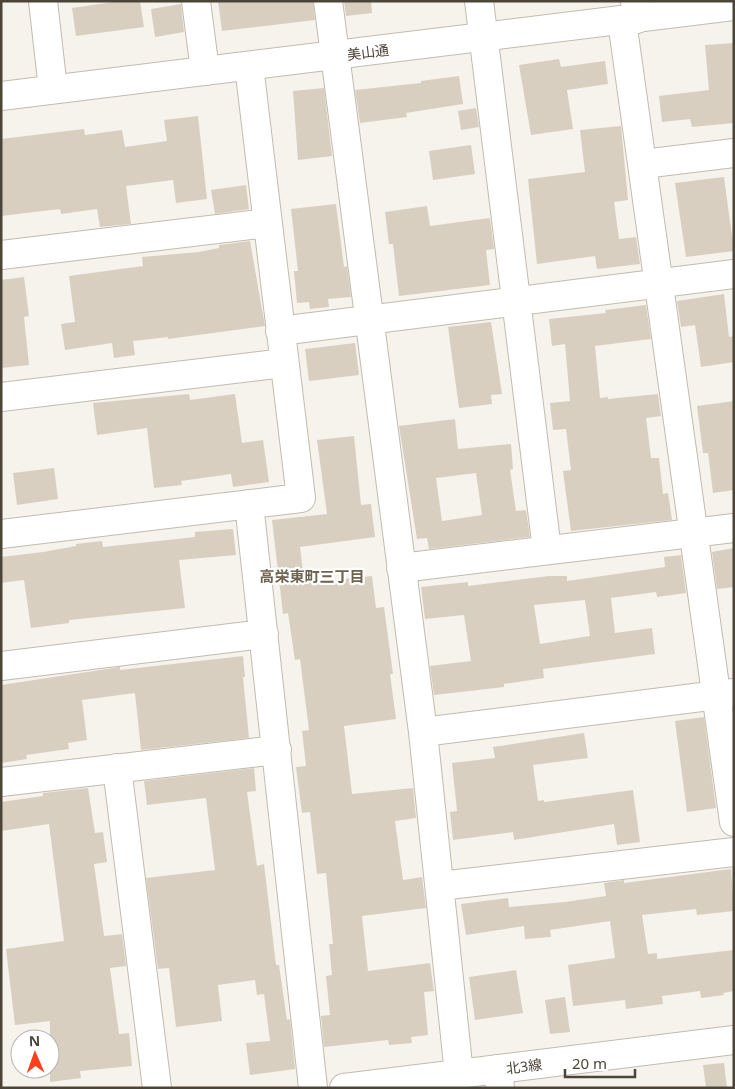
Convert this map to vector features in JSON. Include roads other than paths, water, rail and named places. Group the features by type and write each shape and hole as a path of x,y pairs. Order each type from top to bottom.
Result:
{"street":[{"path":"43,1 53,89"},
{"path":"196,1 205,71"},
{"path":"328,1 368,319 424,732 459,1074"},
{"path":"479,1 547,550"},
{"name":"美山通","path":"1,96 484,38 631,14 734,6"},
{"path":"631,14 643,164 692,533 724,694 734,822"},
{"path":"1,534 301,498 249,66"},
{"path":"643,164 734,153"},
{"path":"1,255 267,223"},
{"path":"280,331 734,274"},
{"path":"1,397 284,363"},
{"path":"249,504 278,750 313,1088"},
{"path":"401,568 734,528"},
{"path":"1,666 264,634"},
{"path":"424,732 724,694"},
{"path":"1,782 278,750"},
{"path":"117,768 157,1088"},
{"path":"440,886 734,852"},
{"name":"北3線","path":"344,1088 459,1074 499,1078 734,1040"}],"district":[{"name":"高栄東町三丁目","path":"312,576"}]}
